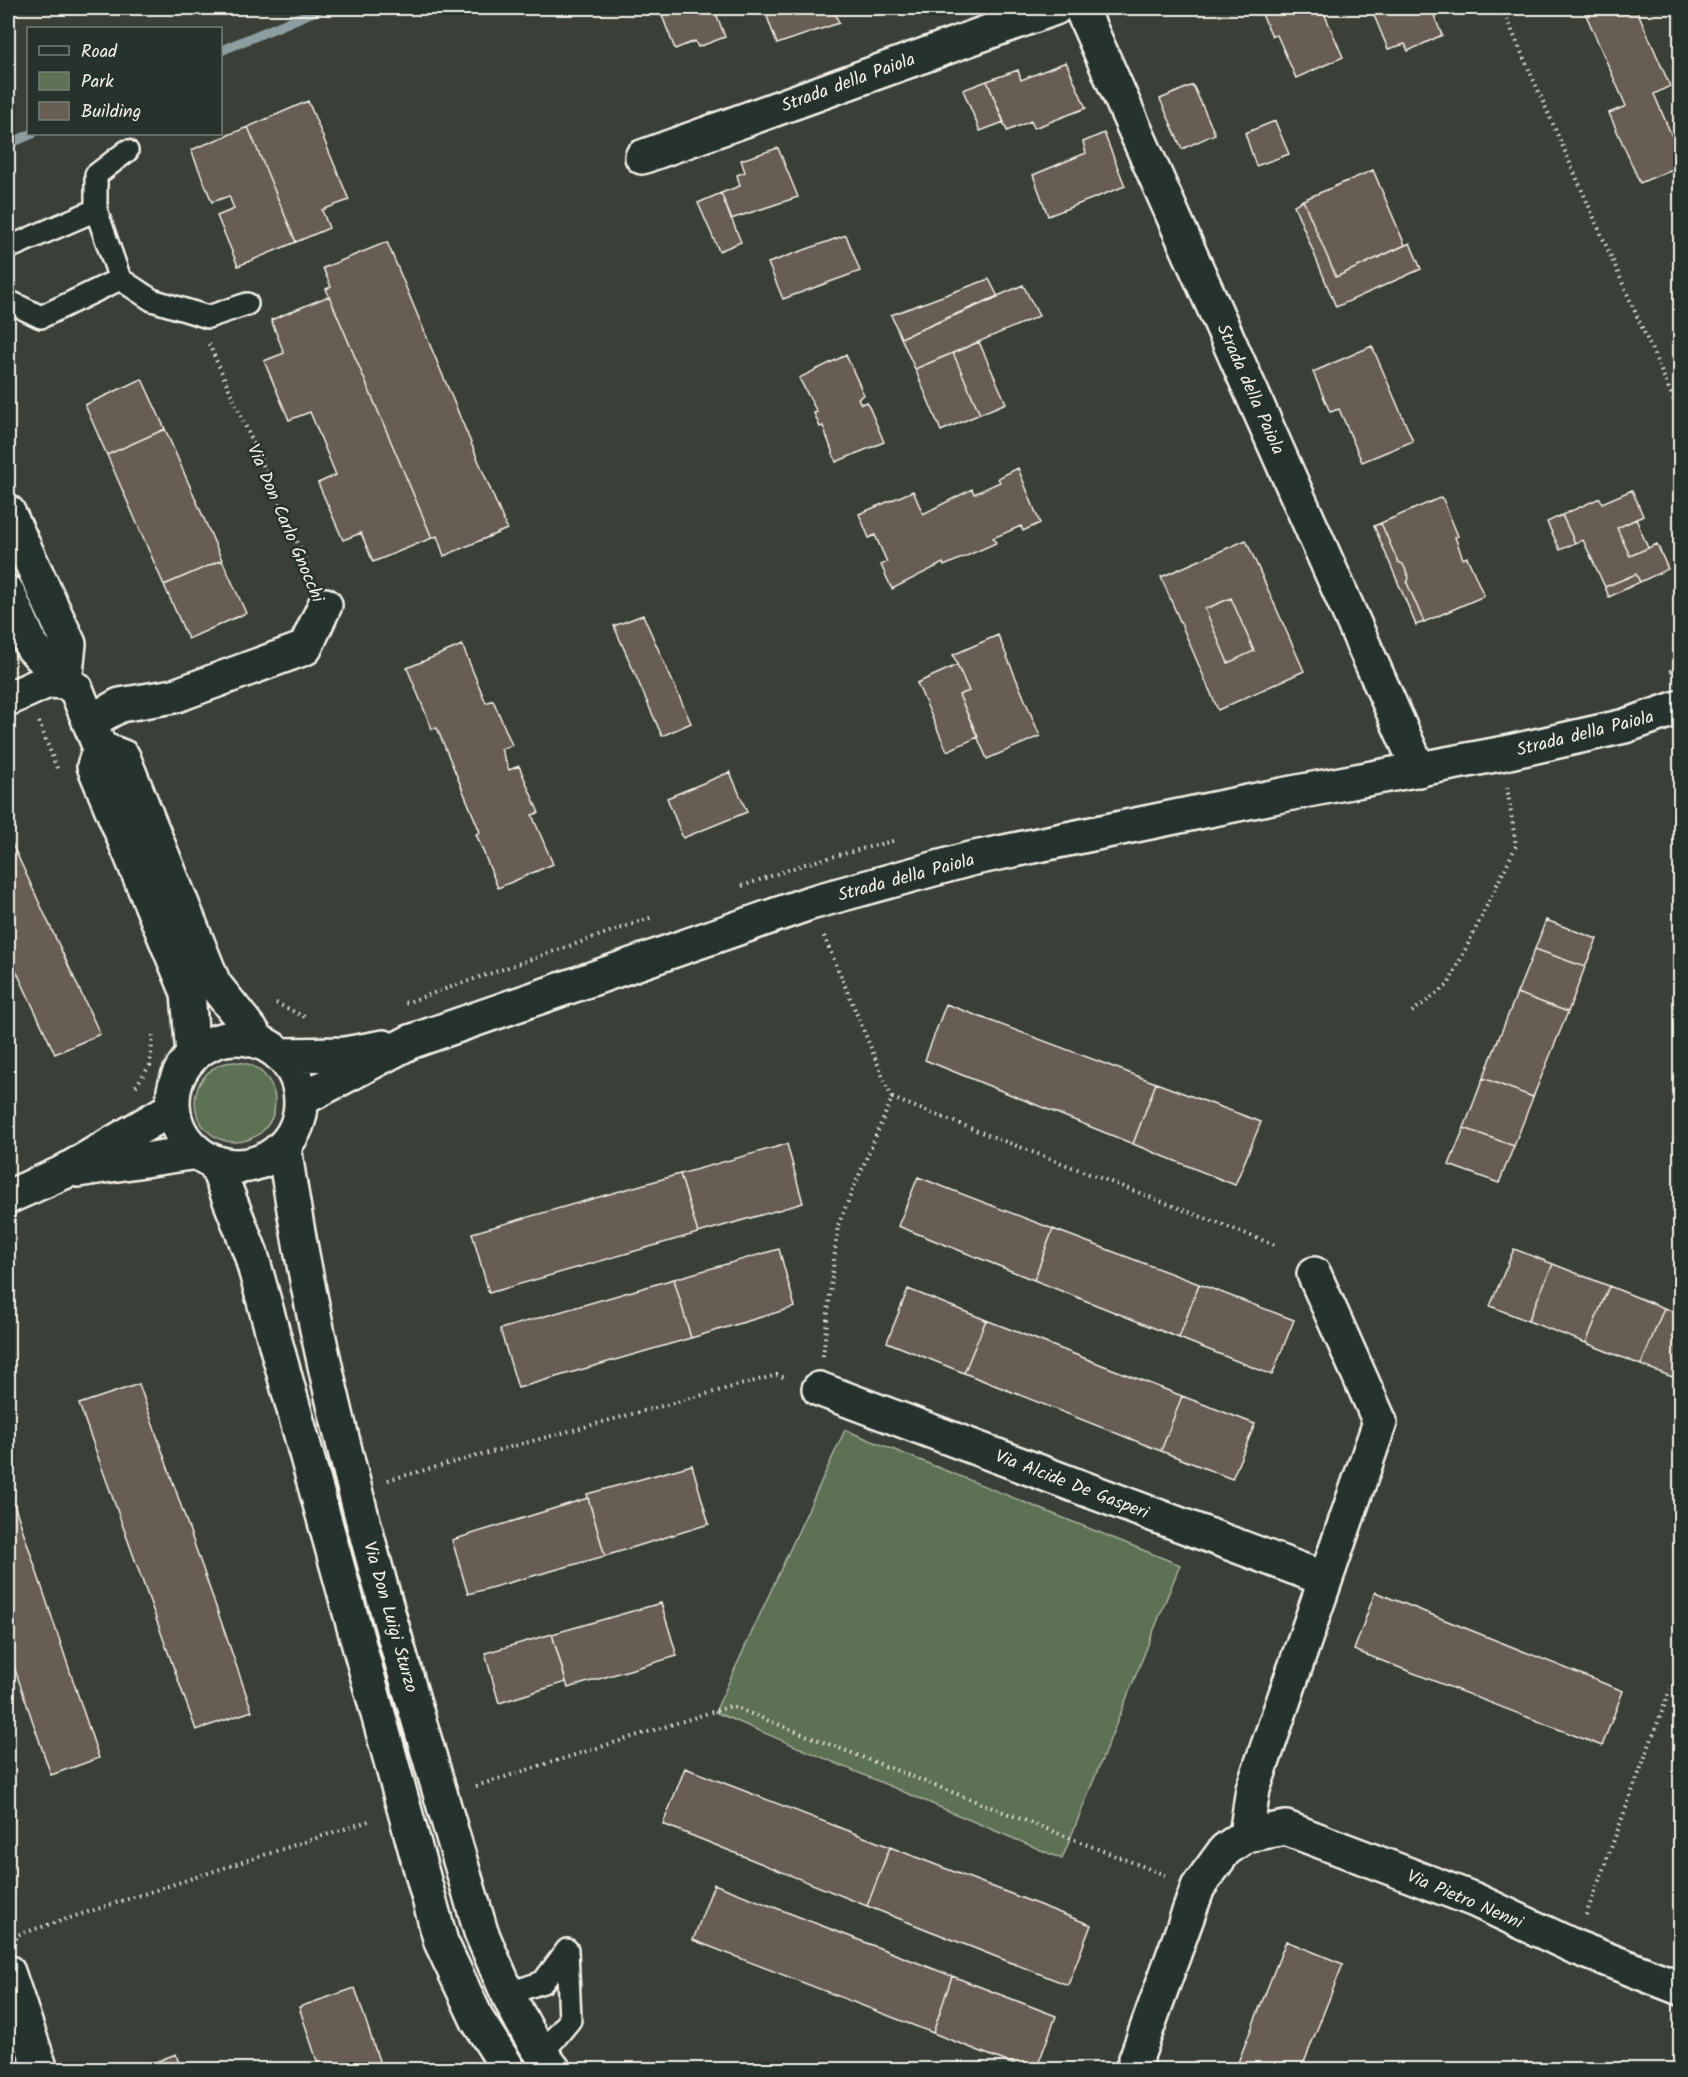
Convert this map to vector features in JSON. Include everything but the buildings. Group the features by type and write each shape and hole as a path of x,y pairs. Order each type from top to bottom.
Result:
{"street":[{"name":"Strada della Paiola","path":"642,156 1055,8"},
{"name":"Strada della Paiola","path":"1081,8 1419,770"},
{"path":"8,512 69,644 64,682"},
{"path":"8,593 32,646 64,682 76,689 94,735 94,766 188,993 193,1055"},
{"name":"Via Don Carlo Gnocchi","path":"94,735 120,705 174,696 306,648 325,605"},
{"path":"17,694 48,681 64,682"},
{"name":"Strada della Paiola","path":"302,1099 410,1042 810,903 970,859 1287,794 1503,753 1625,726 1680,707"},
{"path":"62,1173 206,1157 240,1166 266,1160 284,1146 297,1124 302,1099 296,1076 214,984 123,757 94,735"},
{"path":"206,1157 184,1141 173,1108 177,1080 193,1055 212,1042 232,1037 271,1048"},
{"name":"Strada della Paiola","path":"271,1048 345,1054 410,1042"},
{"path":"8,1197 62,1173 173,1108"},
{"name":"Via Don Luigi Sturzo","path":"284,1146 298,1247 356,1489 442,1797 481,1932 507,1994 548,2062"},
{"name":"Via Don Luigi Sturzo","path":"206,1157 251,1254 441,1942 478,2021 508,2070"},
{"path":"1132,2070 1198,1887 1225,1850 1246,1835 1253,1789 1380,1422 1314,1274"},
{"name":"Via Alcide De Gasperi","path":"819,1389 1325,1579"},
{"name":"Via Pietro Nenni","path":"1246,1835 1286,1828 1475,1900 1575,1947 1680,1988"},
{"path":"10,1959 41,2070"}],"lane":[{"path":"127,151 96,175 96,210 120,279 152,300 208,317 247,304"},
{"path":"8,248 96,210"},
{"path":"8,301 41,316 120,279"},
{"path":"507,1994 543,1982 567,1950 570,2020 548,2062"}],"path":[{"path":"1502,8 1680,414"},
{"name":"Via Don Carlo Gnocchi","path":"208,317 209,347 325,605"},
{"path":"17,694 61,776"},
{"path":"1412,1012 1448,985 1516,846 1503,753"},
{"path":"356,1489 777,1375 819,1389 838,1225 892,1098 810,903"},
{"path":"134,1089 150,1065 154,1029"},
{"path":"892,1098 1275,1245"},
{"path":"1575,1947 1670,1690"},
{"path":"442,1797 731,1706 1198,1887"},
{"path":"10,1959 17,1935 404,1809"}],"green space":[{"path":"235,1062 250,1065 263,1074 272,1087 275,1102 272,1117 263,1130 250,1139 235,1142 220,1139 207,1130 198,1117 195,1102 198,1087 207,1074 220,1065"},
{"path":"845,1430 1180,1565 1062,1859 715,1712"}],"waterway":[{"path":"222,50 322,8"},
{"path":"8,144 30,135"}]}
